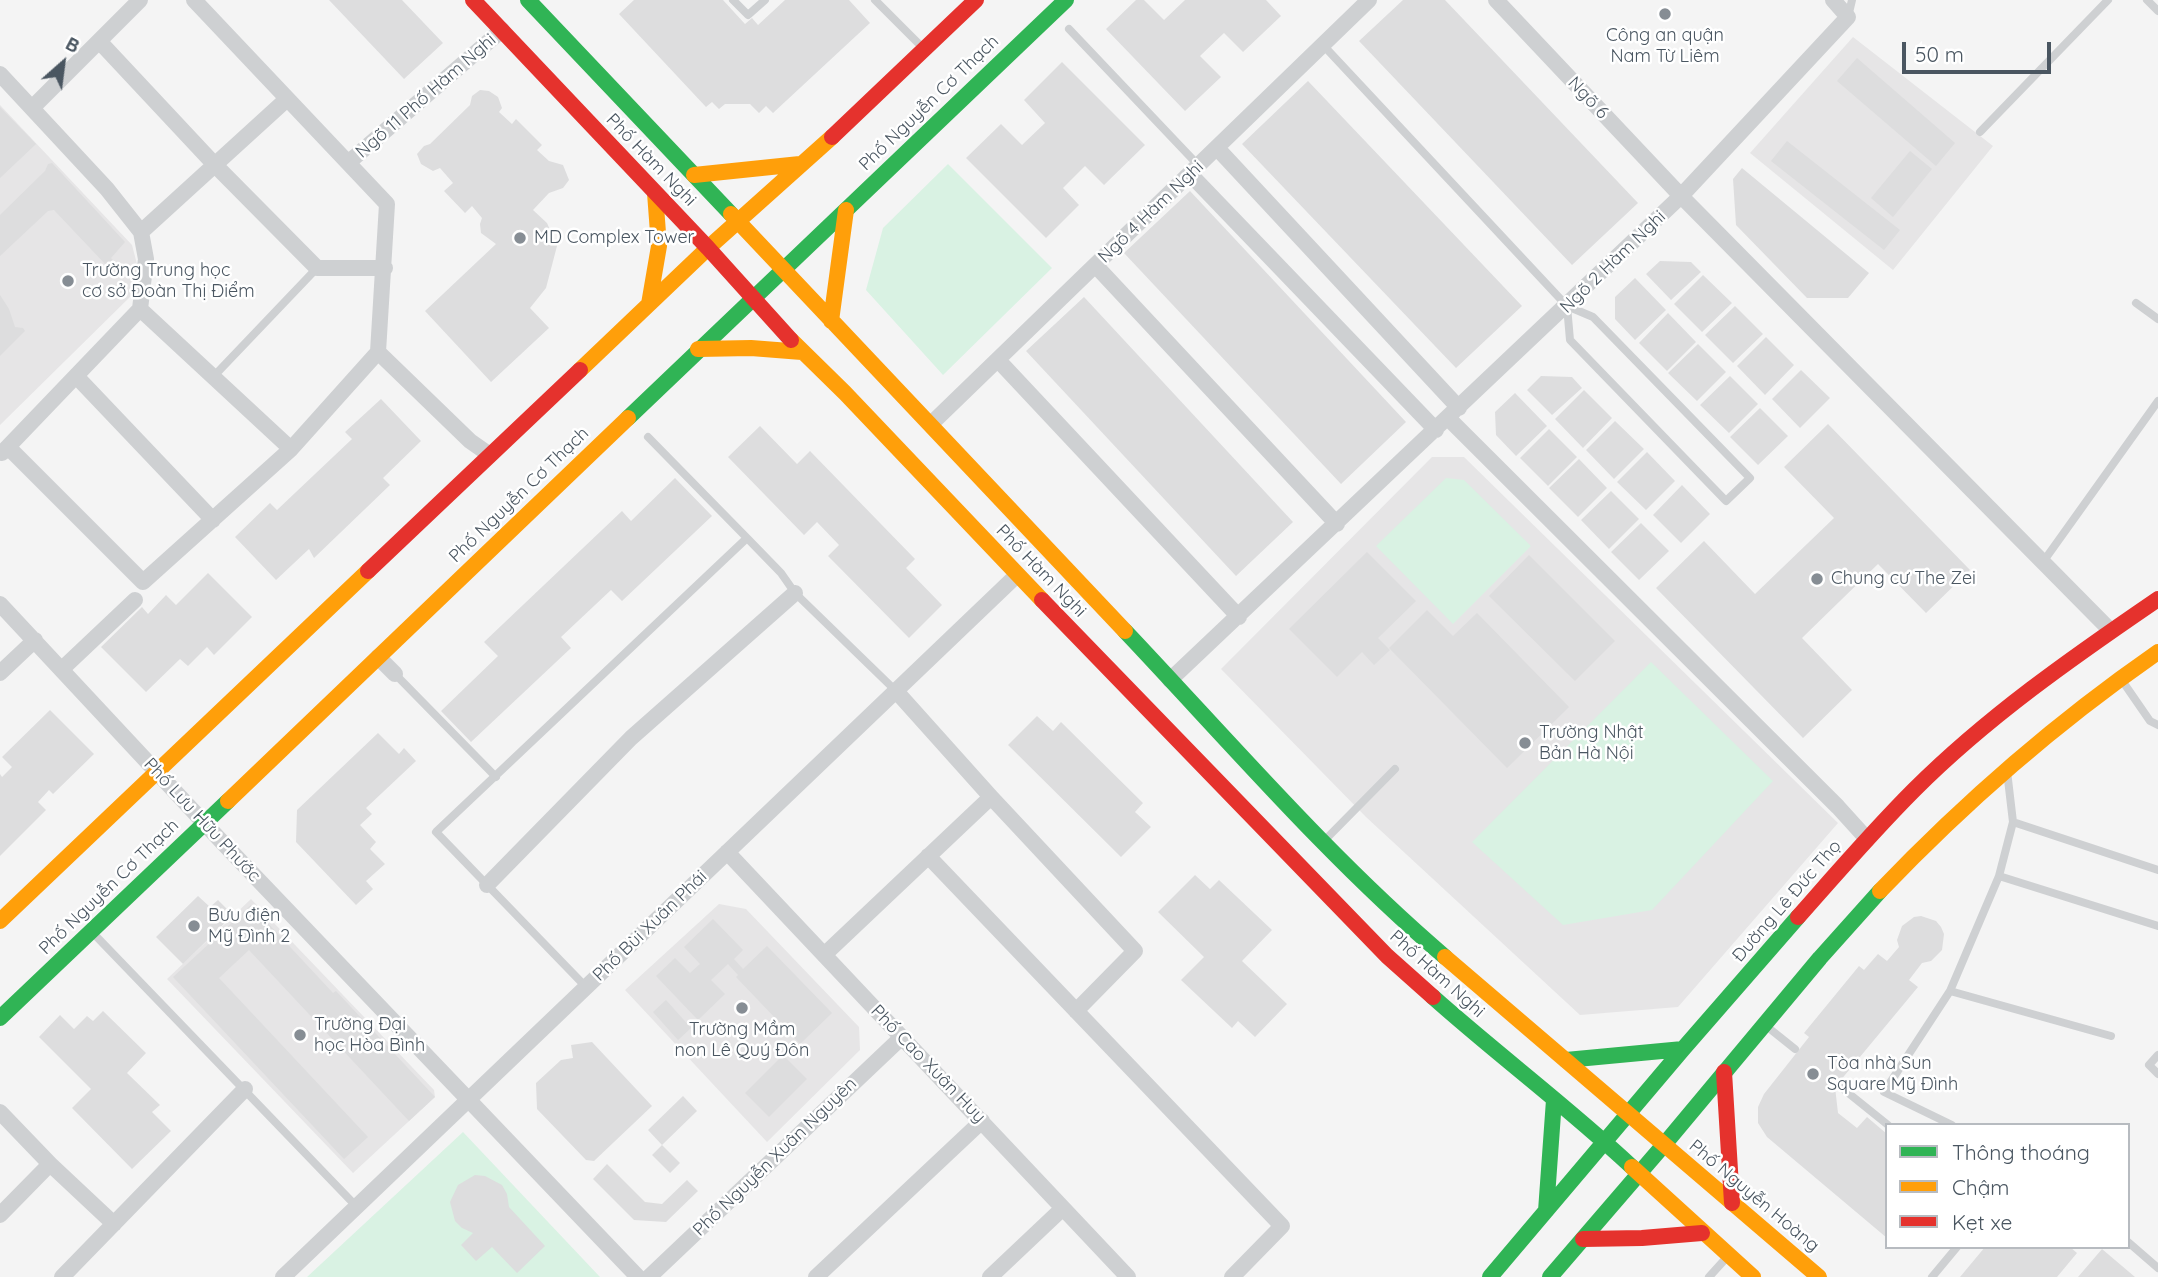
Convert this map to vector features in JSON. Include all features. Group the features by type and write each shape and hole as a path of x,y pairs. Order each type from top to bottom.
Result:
{"main road":[{"name":"Phố Hàm Nghi","path":"473,0 708,247 802,352 845,393 1017,575 1387,956 1553,1100 1587,1125 1638,1174"},
{"name":"Phố Hàm Nghi","path":"528,0 1323,842 1415,931 1630,1114"},
{"path":"0,921 708,247 976,0"},
{"name":"Phố Nguyễn Cơ Thạch","path":"0,1018 1066,0"},
{"path":"694,174 800,164"},
{"path":"649,304 659,246 655,193"},
{"path":"831,321 846,210"},
{"path":"698,349 751,348 802,352"},
{"name":"Đường Lê Đức Thọ","path":"1490,1277 1683,1049 1867,839 1915,789 2007,707 2158,599"},
{"path":"1550,1277 1876,896 2006,770 2067,719 2156,656"},
{"path":"1260,825 1284,800"},
{"path":"1566,1060 1683,1049"},
{"path":"1724,1072 1732,1203"},
{"path":"1546,1211 1553,1100"},
{"name":"Phố Nguyễn Hoàng","path":"1630,1114 1819,1277"},
{"path":"1638,1174 1754,1277"},
{"path":"1583,1239 1702,1233"}],"street":[{"path":"32,108 140,0"},
{"path":"0,74 107,189 141,232 146,260 140,309 4,451 143,582 291,449 378,352 387,205 194,0"},
{"name":"Ngõ 4 Hàm Nghi","path":"931,424 1369,0"},
{"name":"Ngõ 6","path":"1496,0 1681,196"},
{"path":"1681,196 1849,17 1833,0"},
{"name":"Ngõ 11 Phố Hàm Nghi","path":"349,162 502,30"},
{"path":"99,41 215,165 317,268 385,268"},
{"path":"141,232 287,99"},
{"path":"1216,148 1448,419"},
{"path":"1194,170 1448,419 1867,839"},
{"name":"Ngõ 2 Hàm Nghi","path":"1170,680 1681,196 2111,631"},
{"path":"1096,265 1337,524"},
{"path":"140,309 291,449"},
{"path":"378,352 470,441 490,455"},
{"path":"998,360 1239,617"},
{"path":"76,376 212,520"},
{"name":"Phố Bùi Xuân Phái","path":"282,1277 1017,575"},
{"path":"486,885 631,738 795,593"},
{"path":"62,669 135,600"},
{"name":"Phố Lưu Hữu Phước","path":"0,604 638,1277"},
{"path":"0,673 35,640"},
{"path":"378,656 395,674"},
{"path":"895,691 1135,951 1076,1011"},
{"path":"824,955 991,797"},
{"name":"Phố Cao Xuân Huy","path":"727,852 1128,1277"},
{"path":"928,856 1282,1226 1232,1277"},
{"name":"Phố Nguyễn Xuân Nguyên","path":"649,1277 902,1037"},
{"path":"62,1277 244,1089"},
{"path":"0,1112 114,1224"},
{"path":"816,1277 982,1121"},
{"path":"0,1216 50,1164"},
{"path":"990,1277 1063,1208"}],"lane":[{"path":"733,0 748,15 765,0"},
{"path":"875,0 924,49"},
{"path":"1849,17 1852,0"},
{"path":"1980,132 2108,0"},
{"path":"2147,0 2158,11"},
{"path":"1069,29 1194,170"},
{"path":"1323,45 1567,306 1592,317 1750,478 1726,501 1570,340 1567,306"},
{"path":"214,376 317,268"},
{"path":"2136,303 2158,319"},
{"path":"2043,562 2158,401"},
{"path":"648,438 781,573 795,593 895,691"},
{"path":"586,987 436,832 747,538"},
{"path":"395,674 496,777"},
{"path":"2121,679 2150,721 2158,725"},
{"path":"1323,842 1395,769"},
{"path":"1948,1123 1884,1092 1950,990 1999,876 2013,822 2006,770"},
{"path":"2013,822 2158,870"},
{"path":"1999,876 2158,926"},
{"path":"91,931 356,1206"},
{"path":"1950,990 2111,1035"},
{"path":"1764,1024 1795,1049"},
{"path":"2158,1055 2149,1065 2158,1074"},
{"path":"1842,1087 1886,1123"},
{"path":"2130,1244 2158,1268"},
{"path":"1932,1277 1955,1249"},
{"path":"1709,1277 1728,1256"}],"shaded area":[{"path":"1853,37 1993,146 1893,270 1750,153"},
{"name":"Trường Trung học cơ sở Đoàn Thị Điểm","path":"0,105 132,245 138,268 133,294 0,425"},
{"name":"Trường Nhật Bản Hà Nội","path":"1432,457 1464,457 1838,823 1678,1007 1580,1015 1366,817 1221,669"},
{"name":"Trường Đại học Hòa Bình","path":"251,899 434,1090 435,1097 353,1173 167,979"},
{"name":"Trường Mầm non Lê Quý Đôn","path":"719,904 746,909 859,1027 860,1050 767,1142 625,990"}],"green space":[{"path":"948,164 1052,268 943,375 866,290 883,228"},
{"path":"1446,478 1464,480 1531,546 1453,624 1376,546"},
{"path":"1651,662 1773,781 1652,910 1563,925 1472,842"},
{"path":"463,1132 600,1277 307,1277"}],"building":[{"path":"329,0 402,0 443,43 404,79"},
{"path":"634,0 723,0 745,24 752,18 758,25 785,0 849,0 870,23 773,113 766,106 759,113 750,104 725,104 719,109 712,102 706,107 619,14"},
{"path":"1136,0 1144,0 1164,20 1185,0 1266,0 1281,16 1243,52 1224,33 1200,56 1221,77 1185,111 1106,29"},
{"path":"1403,0 1445,0 1638,203 1572,265 1359,41"},
{"path":"1857,58 1955,143 1936,166 1837,81"},
{"path":"1062,62 1145,145 1104,185 1085,166 1063,188 1079,205 1046,238 966,158 1001,124 1022,145 1045,123 1024,100"},
{"path":"1308,81 1522,306 1456,368 1242,144"},
{"name":"MD Complex Tower","path":"480,90 489,91 498,97 502,108 499,112 512,124 516,119 542,145 537,150 549,161 563,165 569,180 563,188 549,193 533,210 547,223 557,246 546,288 530,308 549,328 491,382 425,311 496,244 481,233 482,218 472,206 465,213 444,191 453,183 440,168 433,171 421,164 417,154 470,105 472,96"},
{"path":"0,107 36,144 0,178"},
{"path":"1787,141 1900,230 1884,250 1771,161"},
{"path":"1910,151 1932,169 1893,217 1871,198"},
{"path":"52,163 125,242 107,266 54,210 48,211 0,256 0,215 45,171 48,164"},
{"path":"1742,168 1869,273 1848,298 1807,298 1736,225 1733,179"},
{"path":"1190,191 1406,422 1341,484 1124,253"},
{"path":"1660,261 1691,262 1701,272 1671,300 1646,274"},
{"path":"1703,275 1732,303 1702,332 1674,304"},
{"path":"1635,278 1666,310 1635,340 1615,319 1615,297"},
{"path":"0,295 9,309 15,327 25,331 0,356"},
{"path":"1084,297 1293,522 1236,576 1026,351"},
{"path":"1735,306 1763,334 1733,363 1705,335"},
{"path":"1668,313 1696,342 1667,371 1639,343"},
{"path":"1766,337 1794,365 1765,395 1737,366"},
{"path":"1698,344 1726,372 1697,401 1668,373"},
{"path":"1801,370 1830,398 1800,428 1772,399"},
{"path":"1541,376 1572,377 1582,388 1552,415 1527,390"},
{"path":"1730,376 1758,404 1729,433 1700,405"},
{"path":"1584,390 1612,418 1583,448 1555,419"},
{"path":"1515,393 1547,426 1516,456 1496,435 1495,412"},
{"path":"381,399 421,441 383,478 390,485 314,558 309,549 276,580 235,537 270,503 277,510 352,439 345,432"},
{"path":"1760,408 1788,436 1758,465 1730,437"},
{"path":"1615,421 1644,449 1614,479 1586,450"},
{"name":"Chung cư The Zei","path":"1828,424 1970,570 1926,613 1878,564 1802,638 1852,690 1803,738 1656,588 1704,541 1755,594 1834,518 1784,467"},
{"path":"760,426 797,464 810,451 915,559 906,568 942,605 909,638 828,556 839,545 817,522 804,535 728,457"},
{"path":"1549,429 1577,457 1548,486 1520,458"},
{"path":"1647,452 1675,481 1646,510 1617,482"},
{"path":"1579,459 1607,488 1578,517 1549,488"},
{"path":"675,478 712,516 622,601 611,590 561,637 571,648 471,742 441,711 498,656 484,642 622,511 631,521"},
{"path":"1682,485 1710,514 1681,543 1653,515"},
{"path":"1611,491 1639,519 1609,549 1581,520"},
{"path":"1641,523 1669,551 1639,580 1611,552"},
{"path":"1367,552 1416,601 1378,638 1390,650 1374,665 1362,652 1337,677 1289,629"},
{"path":"1529,555 1615,641 1575,681 1489,596"},
{"path":"208,573 252,617 214,655 207,647 188,666 180,659 146,692 101,647 142,607 148,614 166,595 176,605"},
{"path":"1427,610 1453,636 1477,613 1569,707 1507,768 1389,648"},
{"path":"50,710 94,754 53,794 49,790 38,802 46,810 0,856 0,774 2,777 12,767 2,757"},
{"path":"1037,716 1053,731 1061,722 1143,803 1135,812 1151,827 1121,857 1008,745"},
{"path":"378,733 399,754 404,748 416,761 366,808 372,814 360,825 376,842 370,849 385,864 366,881 373,889 356,905 296,842 297,810"},
{"path":"1195,875 1210,889 1219,880 1272,930 1242,961 1287,1004 1255,1037 1238,1021 1232,1028 1181,980 1204,957 1158,912"},
{"name":"Bưu điện Mỹ Đình 2","path":"198,896 210,907 218,900 233,915 183,964 156,937"},
{"path":"251,905 435,1097 409,1121 249,950 219,978 368,1137 344,1159 173,977"},
{"name":"Tòa nhà Sun Square Mỹ Đình","path":"1921,916 1936,921 1944,934 1942,950 1931,961 1922,963 1909,980 1918,987 1835,1087 1838,1113 1857,1128 1867,1117 1885,1132 1885,1236 1767,1137 1758,1123 1758,1107 1764,1094 1809,1037 1804,1033 1859,966 1864,970 1878,954 1887,961 1899,947 1897,940 1902,926 1914,917"},
{"path":"713,919 743,950 734,959 743,969 767,946 832,1013 800,1044 736,977 738,975 728,964 711,980 725,994 698,1020 656,976 675,958 690,973 700,964 684,947"},
{"path":"666,1000 691,1028 678,1040 653,1012"},
{"path":"103,1011 146,1053 127,1073 160,1105 152,1112 171,1131 132,1169 72,1108 91,1089 39,1037 60,1015 74,1029 87,1016 93,1021"},
{"path":"592,1042 652,1106 594,1161 586,1160 537,1109 536,1083 561,1060 573,1058 571,1045"},
{"path":"783,1055 807,1079 769,1117 745,1093"},
{"path":"683,1096 697,1111 662,1145 648,1130"},
{"path":"662,1145 680,1163 670,1173 652,1155"},
{"path":"607,1164 645,1202 662,1204 687,1180 698,1191 666,1222 634,1220 593,1179"},
{"path":"475,1175 485,1176 502,1185 509,1207 545,1246 517,1273 492,1247 476,1261 461,1245 473,1233 455,1221 450,1202 458,1185"},
{"path":"1983,1249 2072,1249 2077,1253 2057,1277 1960,1277"},
{"path":"2102,1249 2135,1277 2078,1277"}],"traffic: fast":[{"path":"528,0 731,214"},
{"path":"628,418 1066,0"},
{"path":"1125,631 1320,839 1445,957"},
{"path":"0,1018 228,801"},
{"path":"1550,1277 1880,891"},
{"path":"1490,1277 1798,917"},
{"path":"1433,997 1632,1167"},
{"path":"1566,1060 1683,1049"},
{"path":"1546,1211 1554,1100"}],"traffic: slow":[{"path":"580,370 708,248 832,137"},
{"path":"694,175 800,164"},
{"path":"649,304 659,246 655,193"},
{"path":"831,321 846,210"},
{"path":"731,214 1125,631"},
{"path":"791,340 1042,600"},
{"path":"698,349 751,348 802,352"},
{"path":"228,801 628,418"},
{"path":"0,921 368,571"},
{"path":"1880,891 1945,826 2013,764 2084,706 2158,652"},
{"path":"1445,957 1819,1277"},
{"path":"1632,1167 1753,1277"}],"traffic: jam":[{"path":"473,0 708,248 791,340"},
{"path":"832,137 976,0"},
{"path":"368,571 580,370"},
{"path":"1798,917 1899,805 1942,763 2001,713 2158,599"},
{"path":"1042,600 1387,956 1433,997"},
{"path":"1724,1072 1732,1203"},
{"path":"1583,1239 1702,1233"}],"place":[{"name":"Công an quận Nam Từ Liêm","path":"1665,14"},
{"name":"MD Complex Tower","path":"520,238"},
{"name":"Trường Trung học cơ sở Đoàn Thị Điểm","path":"68,281"},
{"name":"Chung cư The Zei","path":"1817,579"},
{"name":"Trường Nhật Bản Hà Nội","path":"1525,743"},
{"name":"Bưu điện Mỹ Đình 2","path":"194,926"},
{"name":"Trường Mầm non Lê Quý Đôn","path":"742,1008"},
{"name":"Trường Đại học Hòa Bình","path":"300,1035"},
{"name":"Tòa nhà Sun Square Mỹ Đình","path":"1813,1074"}]}
